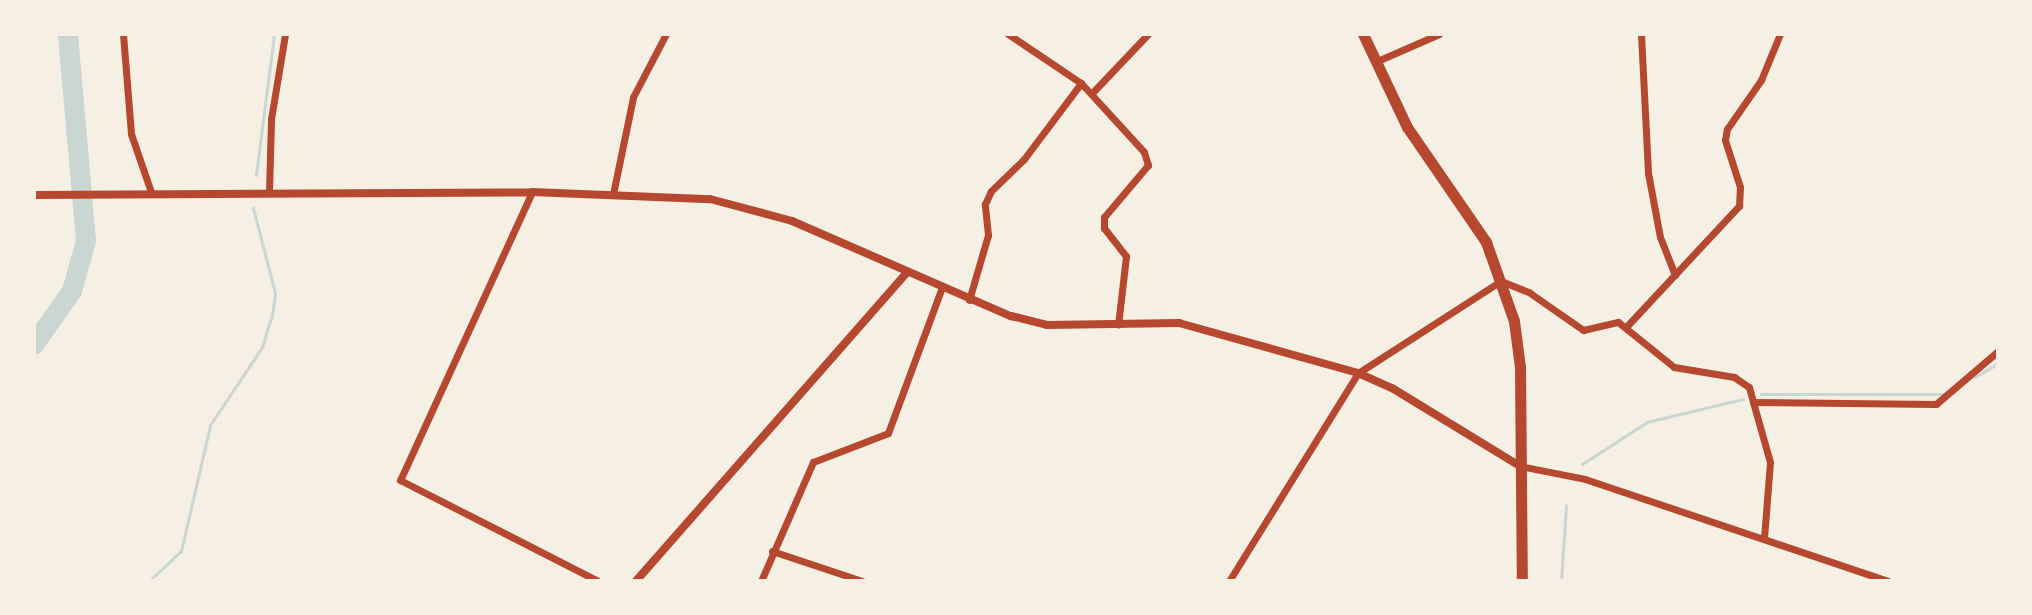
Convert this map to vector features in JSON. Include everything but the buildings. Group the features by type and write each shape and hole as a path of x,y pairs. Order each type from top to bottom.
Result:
{"main road":[{"path":"1363,34 1373,63 1407,127 1486,242 1501,281 1520,367 1518,465 1522,581"}],"street":[{"path":"123,34 131,134 151,192"},
{"path":"269,192 271,119 285,34"},
{"path":"613,194 633,97 666,34"},
{"path":"1008,34 1081,83 1144,152 1148,165 1104,217 1104,228 1126,256 1118,325"},
{"path":"1092,93 1148,34"},
{"path":"1373,63 1439,34"},
{"path":"1641,34 1648,173 1660,237 1675,275"},
{"path":"1626,327 1739,206 1740,187 1725,140 1727,129 1761,80 1780,34"},
{"path":"969,300 988,235 985,204 991,191 1024,159 1081,83"},
{"path":"34,195 122,192 532,192 674,195 750,207 969,300 1047,325 1197,326 1358,373 1392,388 1518,465 1585,479 1888,581"},
{"path":"532,192 400,480 598,581"},
{"path":"636,581 907,272"},
{"path":"1229,581 1358,373 1501,281 1530,293 1583,330 1608,321 1626,327 1674,367 1734,377 1749,387 1770,462 1764,538"},
{"path":"761,581 813,462 888,433 942,287"},
{"path":"1753,402 1936,404 1998,351"},
{"path":"772,551 862,581"}],"waterway":[{"path":"34,345 72,291 86,241 68,34"},
{"path":"256,175 274,34"},
{"path":"149,581 181,551 210,425 262,347 272,315 275,293 253,208"},
{"path":"1975,377 1998,363"},
{"path":"1761,394 1943,394"},
{"path":"1582,464 1647,422 1743,399"},
{"path":"1561,581 1566,505"}]}
